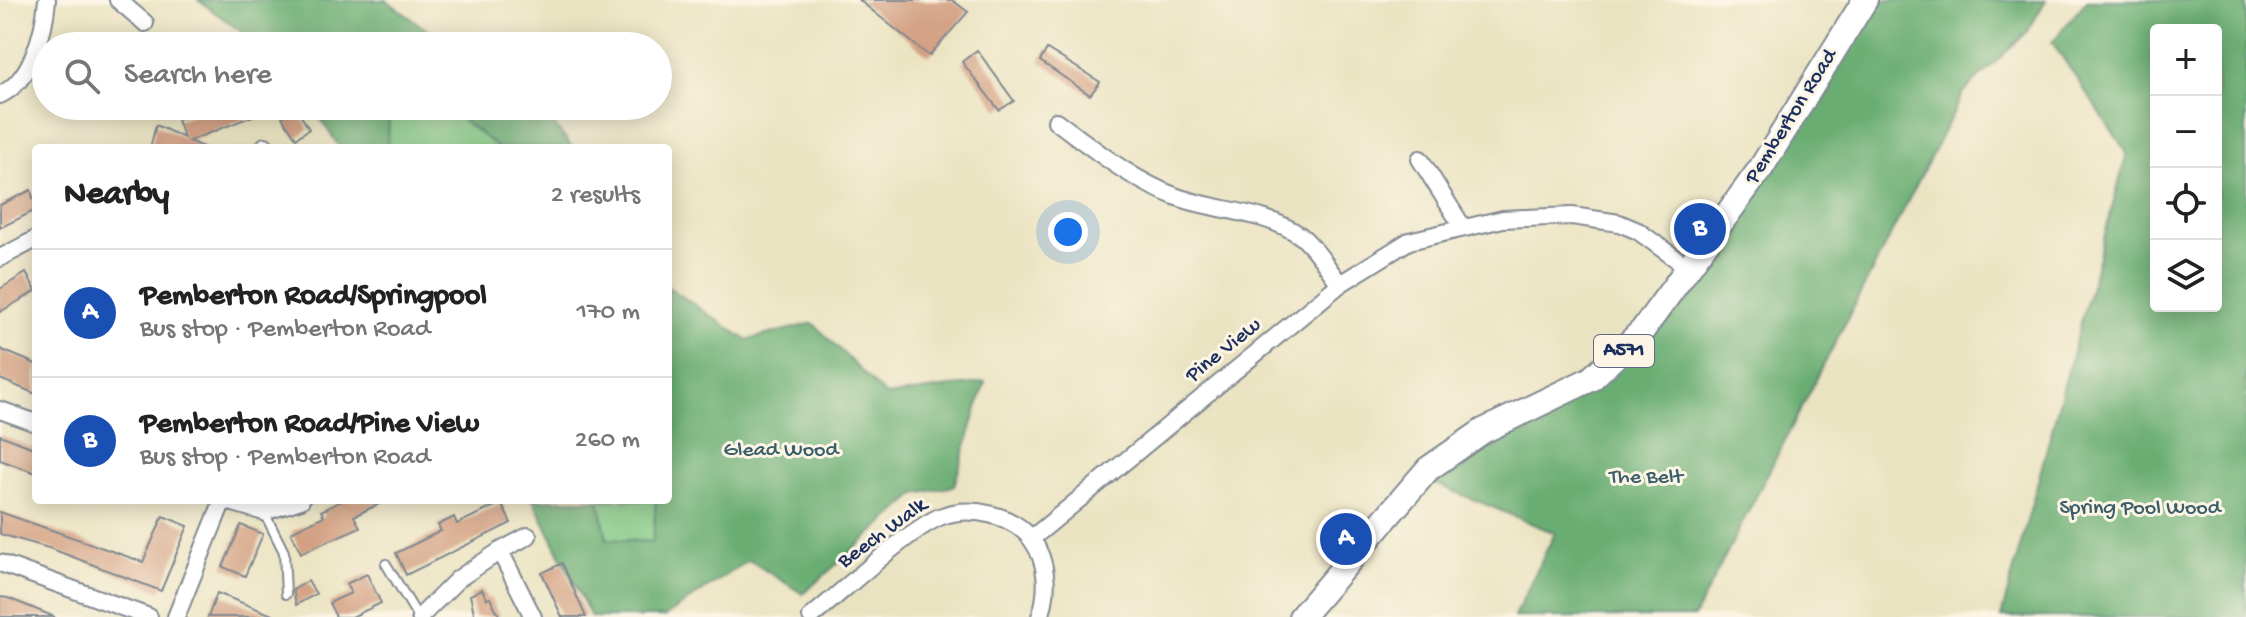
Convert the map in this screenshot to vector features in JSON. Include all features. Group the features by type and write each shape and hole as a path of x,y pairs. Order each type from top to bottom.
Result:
{"main road":[{"name":"Pemberton Road","path":"1301,617 1428,469 1483,431 1600,373 1642,331 1761,168 1865,0"}],"street":[{"path":"42,32 47,0"},
{"path":"125,2 145,23"},
{"path":"0,95 19,82 32,58"},
{"path":"1056,121 1119,168 1150,185 1178,197 1275,223 1302,237 1340,284"},
{"path":"1420,160 1462,226"},
{"name":"Pine View","path":"1031,539 1340,284 1409,241 1462,226 1537,216 1600,219 1638,231 1690,269"},
{"path":"0,258 32,241"},
{"path":"0,410 32,422"},
{"path":"176,617 221,504"},
{"path":"237,504 264,512 289,504"},
{"name":"Beech Walk","path":"811,617 941,516 973,512 991,515 1021,528 1031,539"},
{"path":"419,617 458,579 528,536"},
{"path":"1031,539 1039,551 1046,580 1040,617"},
{"path":"500,551 533,617"},
{"path":"0,563 149,617"}],"lane":[{"path":"264,512 284,552 286,594"},
{"path":"386,564 419,617"}],"green space":[{"path":"198,0 386,0 430,32 242,32"},
{"name":"The Belt","path":"1872,0 2046,0 2028,31 1964,92 1694,617 1514,617 1555,533 1431,482 1455,461 1567,405 1633,357 1675,308"},
{"name":"Spring Pool Wood","path":"2087,0 2246,0 2246,617 2001,617 2127,153 2052,42"},
{"path":"321,120 389,120 388,144 337,144"},
{"path":"389,120 462,120 494,144 388,144"},
{"path":"462,120 550,120 570,144 494,144"},
{"name":"Glead Wood","path":"672,290 747,340 813,323 886,396 985,382 954,486 916,494 803,594 749,560 664,617 591,617 535,504 600,504 607,539 653,542 656,504 672,504"},
{"path":"600,504 656,504 653,542 607,539"}],"building":[{"path":"859,0 952,0 968,12 929,56"},
{"path":"1047,49 1100,82 1090,95 1040,61"},
{"path":"977,50 1014,101 999,110 962,62"},
{"path":"177,120 243,120 189,141 196,144 151,144 156,125 184,138"},
{"path":"284,120 303,120 309,129 296,138"},
{"path":"31,190 32,212 0,228 0,205"},
{"path":"26,273 32,284 32,293 0,312 0,289"},
{"path":"0,349 32,362 32,392 0,379"},
{"path":"0,435 32,447 32,472 0,460"},
{"path":"335,504 379,504 354,516 360,527 301,553 291,532 324,516 321,511"},
{"path":"499,504 511,523 406,575 396,553 441,531 438,525 454,517 457,524"},
{"path":"0,512 143,562 163,516 188,526 161,591 52,549 0,534"},
{"path":"241,525 263,534 245,576 223,567"},
{"path":"562,563 586,617 562,617 542,573"},
{"path":"367,574 381,603 352,617 336,617 329,603 351,593 346,584"},
{"path":"308,581 316,594 296,605 293,590"},
{"path":"482,589 500,617 475,617 470,595"},
{"path":"217,593 275,616 275,617 208,617"},
{"path":"0,597 8,598 55,617 0,617"}],"place":[{"name":"Pemberton Road/Pine View","path":"1700,229"},
{"name":"Pemberton Road/Springpool","path":"1346,539"}]}
